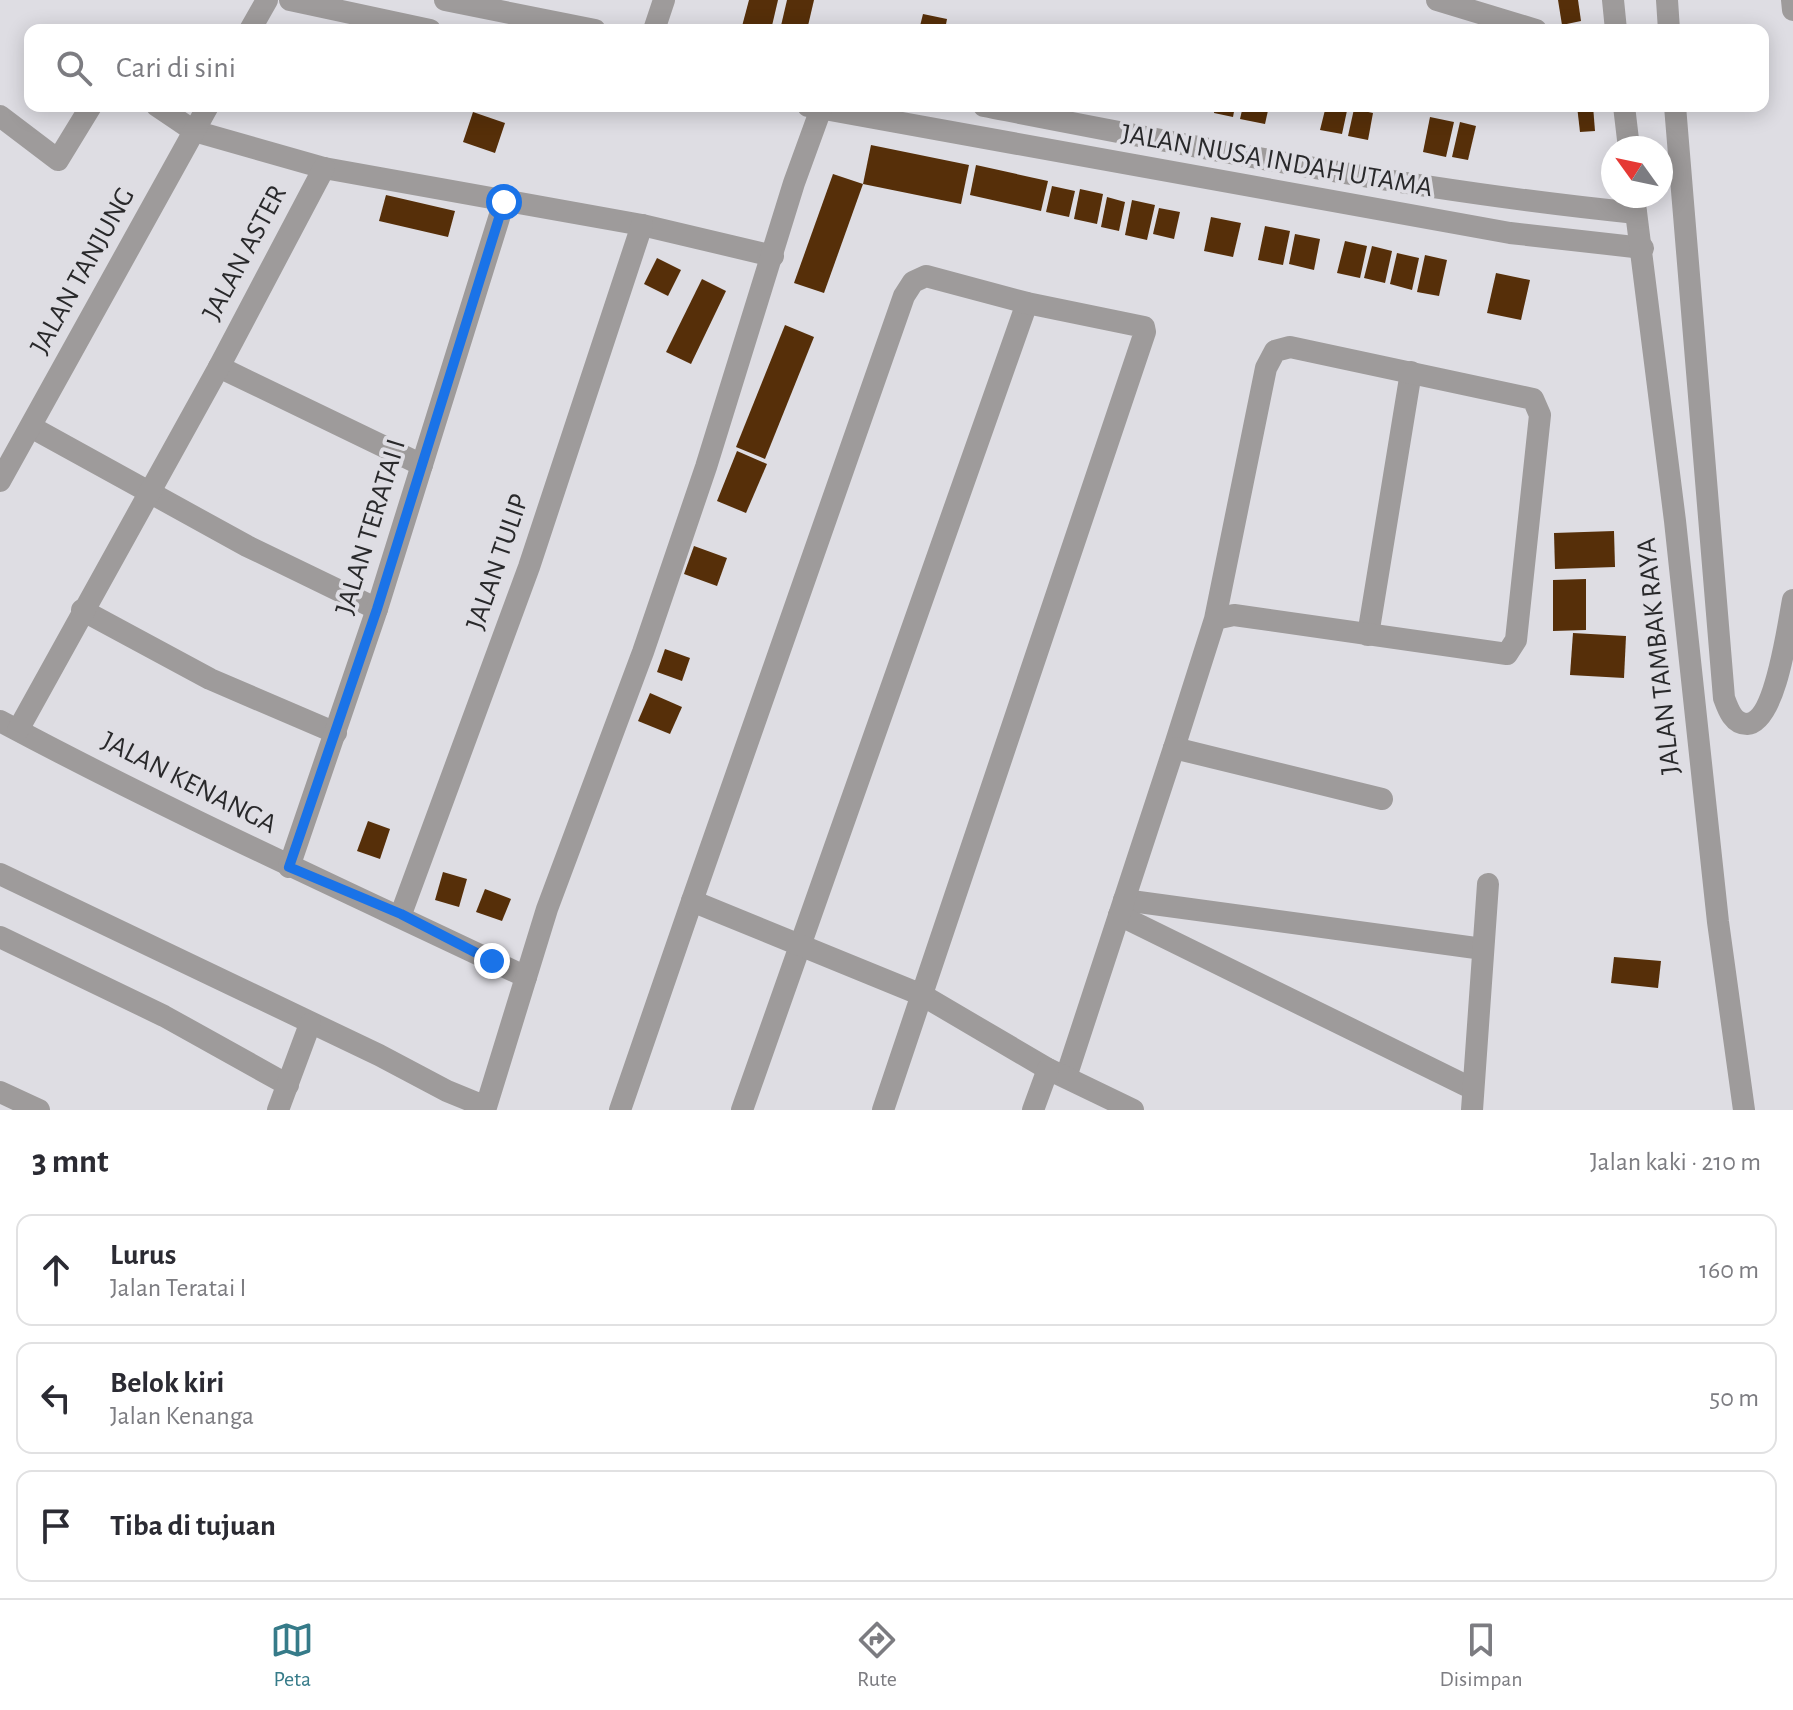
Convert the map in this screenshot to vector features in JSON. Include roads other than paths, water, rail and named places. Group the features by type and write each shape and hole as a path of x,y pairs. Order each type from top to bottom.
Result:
{"street":[{"path":"253,24 267,0"},
{"path":"290,0 402,24"},
{"path":"445,0 565,24"},
{"path":"656,24 664,0"},
{"path":"1437,0 1460,3 1519,24"},
{"path":"1613,0 1615,24"},
{"path":"1667,0 1669,24"},
{"path":"1792,0 1793,10"},
{"path":"0,116 58,160 87,112"},
{"path":"166,112 194,131 324,168 642,225 773,256"},
{"name":"JALAN TANJUNG","path":"0,481 205,112"},
{"path":"0,874 308,1032 486,1108 547,909 643,652 773,256 815,112"},
{"name":"JALAN NUSA INDAH UTAMA","path":"844,112 1510,233 1643,248"},
{"name":"JALAN NUSA INDAH UTAMA","path":"1016,112 1389,182 1513,201 1601,203"},
{"path":"1625,112 1628,136"},
{"path":"1675,112 1724,698 1730,713 1739,722 1749,724 1767,708 1793,600"},
{"name":"JALAN ASTER","path":"9,726 82,610 219,367 324,168"},
{"name":"JALAN TERATAI I","path":"289,867 377,609 504,202"},
{"name":"JALAN TAMBAK RAYA","path":"1636,208 1643,248 1716,907 1744,1110"},
{"name":"JALAN TULIP","path":"401,914 529,567 642,225"},
{"path":"620,1110 904,296 913,282 926,276 1027,303 1144,327 1145,330 883,1110"},
{"path":"742,1110 1027,303"},
{"path":"1033,1110 1057,1073 1122,908 1174,748 1215,619 1266,368 1275,351 1290,347 1533,399 1540,415 1516,640 1507,654 1234,615 1215,619"},
{"path":"219,367 422,465"},
{"path":"1368,635 1411,372"},
{"path":"31,427 148,493 377,609"},
{"path":"82,610 210,679 336,733"},
{"name":"JALAN KENANGA","path":"9,726 289,867 401,914 526,977"},
{"path":"1174,748 1382,799"},
{"path":"1122,908 1472,1100 1488,884"},
{"path":"692,901 922,995 1057,1073 1133,1110"},
{"path":"1122,908 1483,949"},
{"path":"0,937 291,1075"},
{"path":"278,1110 308,1032"},
{"path":"0,1092 39,1110"}]}
